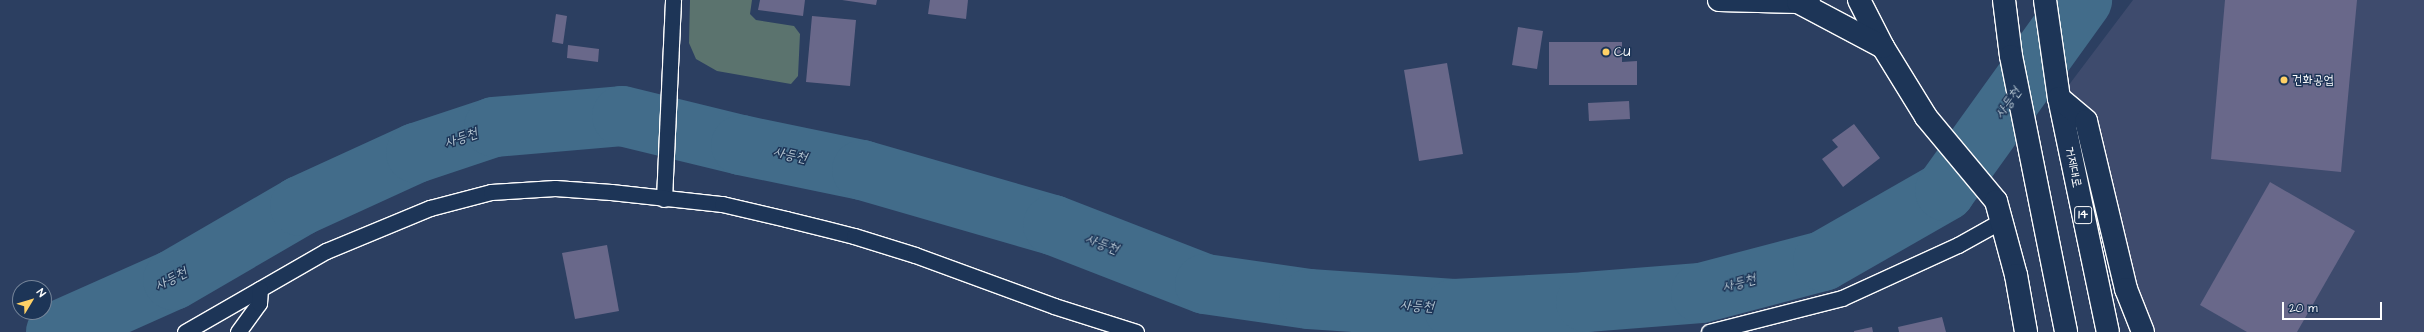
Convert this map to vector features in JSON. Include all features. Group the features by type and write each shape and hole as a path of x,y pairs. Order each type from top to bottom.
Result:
{"main road":[{"path":"1719,0 1804,1 1883,47"},
{"path":"1858,0 1883,47 1926,117 1999,211 2016,275 2026,332"},
{"path":"2004,0 2011,56 2066,332"},
{"name":"거제대로","path":"2045,0 2059,98 2108,332"},
{"path":"2059,98 2086,121 2126,289 2143,332"}],"lane":[{"path":"664,199 671,85 673,0"},
{"path":"185,332 334,248 430,208 491,192 555,188 611,192 664,199 722,204 854,236 1136,332"},
{"path":"1709,332 1842,298 1958,245 1999,211"},
{"path":"238,332 259,303 260,289"}],"shaded area":[{"path":"2133,0 2424,0 2424,332 2143,332 2086,121 2059,98"}],"green space":[{"path":"690,0 752,0 750,14 756,20 794,26 800,34 798,76 791,84 717,71 696,59 689,43"}],"building":[{"path":"760,0 805,0 803,16 758,10"},
{"path":"842,0 877,0 876,5"},
{"path":"930,0 968,0 966,19 928,14"},
{"name":"건화공업","path":"2225,0 2357,0 2341,172 2211,159"},
{"path":"556,14 567,16 563,44 552,42"},
{"path":"812,16 856,20 850,86 806,82"},
{"path":"1518,27 1543,31 1537,69 1512,65"},
{"path":"1549,42 1622,42 1622,62 1637,61 1637,85 1549,85"},
{"path":"568,45 599,49 598,62 567,58"},
{"path":"1447,63 1463,154 1419,161 1404,70"},
{"path":"1629,101 1630,119 1589,121 1588,103"},
{"path":"1854,124 1880,158 1843,187 1822,159 1838,147 1832,140"},
{"path":"2270,182 2355,231 2297,332 2247,332 2200,305"},
{"path":"607,245 619,311 575,319 562,253"},
{"path":"1942,317 1946,332 1899,332 1898,327"},
{"path":"1872,327 1873,332 1854,332 1854,331"}],"waterway":[{"name":"사등천","path":"56,332 173,280 300,206 416,153 494,127 622,116 741,145 862,170 1053,225 1205,284 1309,299 1454,309 1586,302 1701,293 1823,261 1945,191 2082,0"}],"place":[{"name":"CU","path":"1606,52"},
{"name":"건화공업","path":"2284,80"}]}
